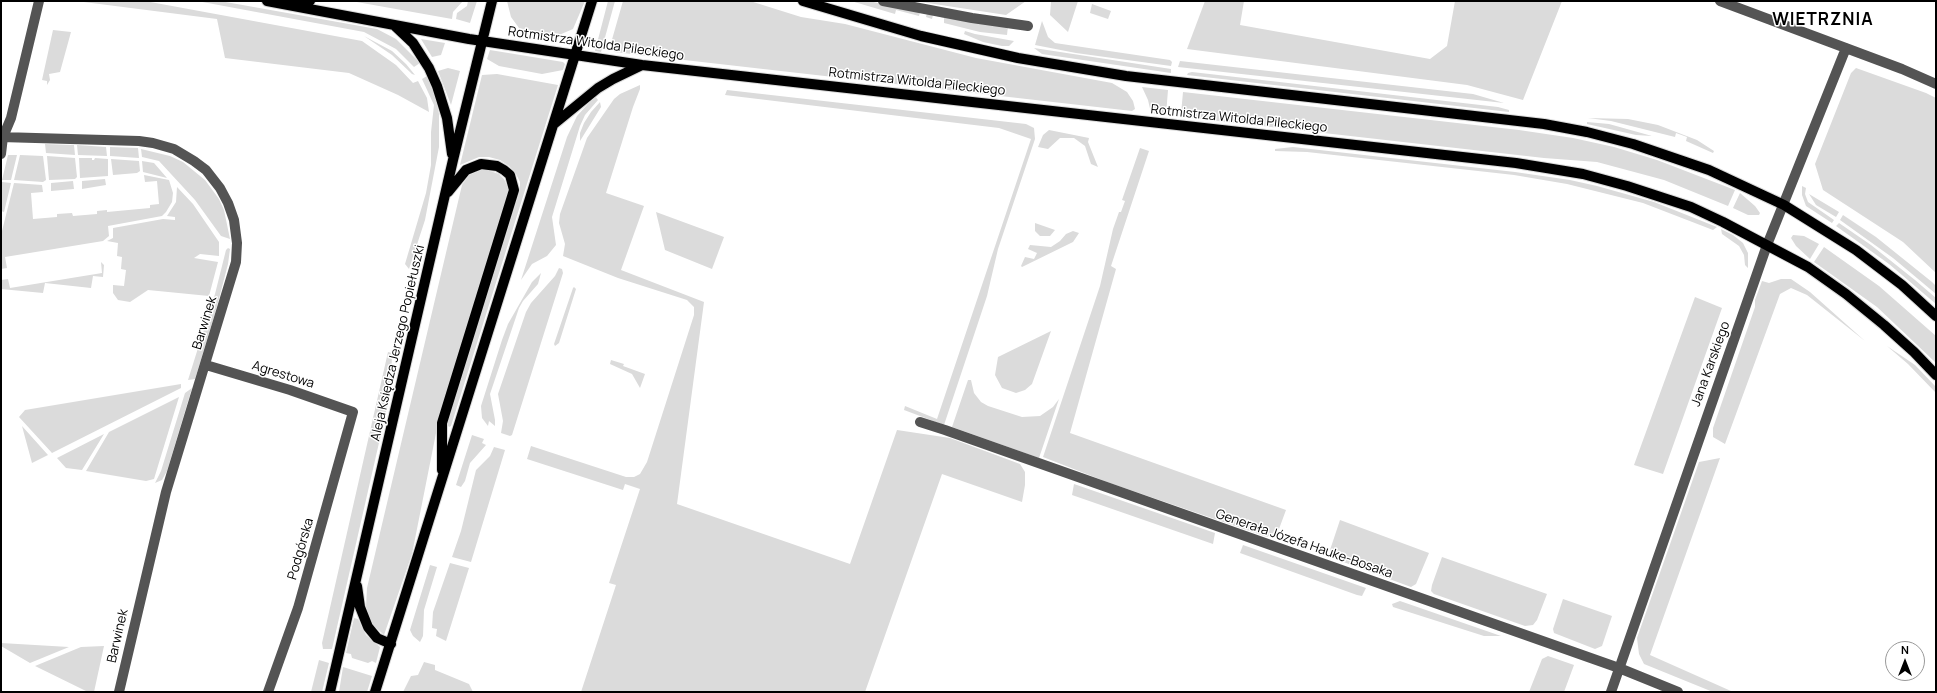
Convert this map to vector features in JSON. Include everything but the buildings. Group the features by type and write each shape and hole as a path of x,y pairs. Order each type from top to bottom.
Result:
{"main road":[{"name":"Rotmistrza Witolda Pileckiego","path":"267,1 482,41 642,65 1549,168 1583,174 1656,195 1723,222 1808,267 1846,294 1914,352 1936,375"},
{"path":"285,5 310,1"},
{"name":"Aleja Księdza Jerzego Popiełuszki","path":"330,692 453,160 492,1"},
{"path":"375,692 592,1"},
{"path":"803,1 856,18 973,48 1118,75 1521,122 1587,132 1632,144 1702,167 1742,184 1784,205 1856,250 1896,281 1936,316"},
{"path":"394,25 414,43 432,74 447,118 453,160"},
{"path":"554,124 598,88 642,65"},
{"path":"442,482 442,423 514,190 510,175 504,170 497,166 480,164 472,166 461,174 445,196"},
{"path":"356,582 360,607 368,627 377,638 391,644"}],"street":[{"path":"1,154 2,137 11,118 40,1"},
{"path":"884,1 972,18 1028,26"},
{"path":"1720,1 1846,48 1936,84"},
{"name":"Jana Karskiego","path":"1611,692 1767,245 1846,48"},
{"name":"Barwinek","path":"2,137 154,143 183,154 206,170 220,188 228,203 234,220 237,242 236,262 206,365 166,492 119,692"},
{"name":"Agrestowa","path":"206,365 290,390 353,412"},
{"name":"Podgórska","path":"268,692 298,608 353,412"},
{"name":"Generała Józefa Hauke-Bosaka","path":"920,422 1619,668 1678,692"}],"shaded area":[{"path":"76,1 145,1 362,41 396,65 413,83 418,81 427,98 429,112 398,95 349,73 225,58 217,19"},
{"path":"197,1 220,1 377,29 396,39 420,63 414,67 396,49 364,32"},
{"path":"351,1 463,1 453,12 452,19"},
{"path":"468,1 477,1 470,23 456,19 457,13 467,6"},
{"path":"507,1 585,1 573,29 550,37 532,34 519,28 511,17"},
{"path":"608,1 615,1 601,52 595,51"},
{"path":"623,1 750,1 801,17 845,24 976,58 1112,83 1127,92 1133,101 1135,109 1132,111 614,52 611,43"},
{"path":"851,1 869,1 920,12 919,16 896,10 895,14"},
{"path":"915,1 1026,1 1006,15"},
{"path":"1051,1 1078,1 1068,32 1050,15"},
{"path":"1205,1 1244,1 1240,25 1430,59 1447,46 1455,1 1562,1 1523,100 1467,85 1187,49"},
{"path":"1092,4 1111,11 1108,19 1090,13"},
{"path":"927,13 1008,26 1007,35 980,32 944,23 944,18 933,15 932,19 926,17"},
{"path":"1042,21 1048,37 1055,43 1170,60 1172,62 1171,66 1076,53 1035,45"},
{"path":"53,30 71,32 60,72 49,74 50,80 47,85 47,81 42,80"},
{"path":"965,31 1014,41 1009,46 1002,46 983,42 964,34"},
{"path":"364,36 392,51 415,75 412,74 392,55"},
{"path":"421,39 445,43 441,55 432,57"},
{"path":"1034,48 1171,69 1171,73 1042,54"},
{"path":"490,50 563,62 565,64 563,70 542,74 499,66 487,59"},
{"path":"1180,61 1473,94 1504,103 1178,67"},
{"path":"448,68 460,71 451,105 438,71"},
{"path":"1856,68 1936,98 1936,273 1903,242 1823,190 1815,164 1851,73"},
{"path":"1192,72 1498,107 1509,110 1509,112 1187,75 1188,73"},
{"path":"497,74 558,85 451,426 449,427 447,424 520,190 520,182 516,174 509,166 500,160 489,157 479,157 460,165 482,75"},
{"path":"427,76 436,99 439,114 439,147 425,220 409,269 405,264 426,193 431,165 431,132 434,105 422,79"},
{"path":"640,85 640,89 606,193 644,206 621,270 704,302 677,504 850,564 897,430 950,438 1020,464 1025,472 1025,485 1022,502 942,474 865,692 581,692 616,585 609,583 640,489 625,484 623,490 527,459 531,446 626,477 634,477 640,474 647,462 694,315 694,307 687,300 618,278 563,256 565,244 559,223 560,214 587,138 614,99 620,94"},
{"path":"1142,87 1168,90 1166,115 1151,113 1148,100"},
{"path":"727,90 1026,124 1034,128 1035,139 998,249 987,296 944,425 904,410 905,406 937,419 1031,139 999,128 725,95"},
{"path":"1183,92 1519,130 1573,138 1614,147 1657,160 1735,190 1728,206 1664,180 1597,162 1544,158 1183,117 1183,114 1181,114"},
{"path":"595,96 598,100 585,115 580,126 552,217 556,245 547,256 532,264 521,280 567,137 577,116"},
{"path":"600,102 601,107 580,141 580,133 584,123"},
{"path":"1588,118 1628,119 1658,125 1697,140 1714,151 1713,153 1686,141 1687,137 1676,133 1675,137 1611,121"},
{"path":"1587,122 1609,124 1652,136 1636,135 1587,124"},
{"path":"1049,130 1089,138 1088,142 1098,167 1091,164 1085,146 1074,138 1060,138 1048,149 1038,147 1043,135"},
{"path":"45,144 74,145 75,155 46,153"},
{"path":"77,145 106,147 107,156 78,155"},
{"path":"110,147 138,148 139,158 110,156"},
{"path":"1293,147 1515,172 1570,180 1654,202 1717,227 1713,230 1643,203 1567,184 1514,175 1307,152 1275,151 1275,149"},
{"path":"1140,148 1149,151 1111,266 1116,269 1070,433 1286,510 1279,529 1267,537 1107,482 1043,457 1100,286 1113,229 1125,201 1122,200"},
{"path":"141,149 170,156 183,162 205,180 219,199 224,210 230,239 221,236 195,200 159,161 142,157"},
{"path":"8,155 17,155 11,180 2,180"},
{"path":"20,155 43,156 46,180 43,182 14,180"},
{"path":"47,156 75,158 77,177 75,179 49,180"},
{"path":"79,158 92,158 92,160 95,158 108,159 108,176 80,178"},
{"path":"111,159 139,161 140,171 137,173 113,175"},
{"path":"142,161 154,163 167,178 143,172"},
{"path":"484,169 499,174 504,179 509,190 438,423 412,554 384,635 373,625 369,617 366,607 367,588 462,185 469,175"},
{"path":"144,175 169,180 173,193 172,202 162,216 108,226 109,236 103,241 5,257 7,268 1,269 1,235 14,183 42,185 43,192 31,193 33,219 57,217 57,214 72,213 73,216 97,214 97,211 107,210 107,212 150,208 150,205 159,204 157,181 145,182"},
{"path":"105,179 106,185 82,189 82,181"},
{"path":"73,181 74,189 51,191 51,183"},
{"path":"2,182 11,183 4,212 1,211"},
{"path":"1802,186 1806,188 1805,194 1808,202 1834,220 1832,223 1806,206 1802,195"},
{"path":"177,187 193,204 219,242 219,256 200,254 194,258 218,262 209,296 148,290 130,302 118,300 113,293 113,285 124,286 126,270 121,269 122,257 117,256 118,243 107,241 113,238 113,228 163,219 175,220 175,217 167,216 176,202"},
{"path":"1740,193 1755,206 1760,213 1759,215 1748,215 1733,208"},
{"path":"1809,194 1839,212 1836,217 1816,205"},
{"path":"656,212 724,237 712,269 665,250"},
{"path":"1843,215 1876,237 1932,282 1936,286 1936,294 1893,258 1840,220"},
{"path":"1035,223 1055,230 1050,236 1040,236 1035,231"},
{"path":"1839,223 1871,245 1915,280 1936,298 1936,304 1889,264 1836,226"},
{"path":"1721,229 1733,235 1743,243 1748,253 1748,268 1745,265 1744,255 1739,246 1722,234"},
{"path":"1073,231 1079,233 1073,242 1022,267 1021,266 1025,257 1034,259 1037,253 1028,249 1030,245 1051,247 1060,241 1066,234"},
{"path":"1793,235 1804,236 1819,244 1810,259 1796,246 1791,238"},
{"path":"1824,247 1879,286 1936,336 1936,363 1877,307 1814,262"},
{"path":"228,248 230,249 228,264 216,310 195,379 188,380 215,294 226,250"},
{"path":"101,262 104,265 103,277 93,276 91,288 45,283 43,293 1,289 1,280 8,279 10,288 102,273"},
{"path":"559,268 562,269 563,273 512,435 510,436 501,433 503,421 498,394 526,312 531,303 555,276"},
{"path":"541,273 538,284 523,301 519,308 490,394 495,426 489,421 488,426 482,418 481,406 502,340 508,324 532,282"},
{"path":"1781,279 1791,279 1810,292 1865,341 1807,295 1791,288 1780,294 1725,444 1713,437 1713,428 1755,307 1755,300 1762,281 1769,283"},
{"path":"574,287 576,289 559,343 555,346 554,344"},
{"path":"1695,297 1722,308 1663,474 1634,465"},
{"path":"1051,331 1032,384 1025,390 1016,393 1002,388 995,375 998,357"},
{"path":"1887,346 1915,365 1936,387 1936,393 1908,364"},
{"path":"388,352 392,353 391,390 332,649 323,649 322,643"},
{"path":"611,360 624,364 623,366 645,374 640,388 632,374 610,364"},
{"path":"968,380 971,380 974,393 981,402 988,406 1022,417 1040,416 1053,407 1059,399 1039,458 952,427"},
{"path":"181,384 181,388 52,453 19,417 25,410"},
{"path":"192,388 167,471 162,480 155,483 161,471 185,393"},
{"path":"179,397 154,479 146,481 86,471 109,432"},
{"path":"22,426 48,455 32,463"},
{"path":"104,434 82,470 66,468 57,458"},
{"path":"472,435 484,439 482,443 486,445 470,463 465,481 461,487 456,485"},
{"path":"494,447 505,450 471,562 452,557 461,531 476,470 490,456"},
{"path":"1720,458 1650,655 1731,691 1713,692 1644,664 1639,654 1637,638 1699,462"},
{"path":"1074,484 1215,533 1213,544 1072,495"},
{"path":"1340,520 1429,553 1416,584 1411,587 1330,557 1330,550"},
{"path":"1243,545 1366,588 1362,596 1357,595 1240,553"},
{"path":"1442,557 1547,594 1537,620 1533,625 1525,626 1434,594 1431,591 1432,585"},
{"path":"450,563 469,568 446,641 436,636 437,629 432,628 433,612"},
{"path":"430,565 437,567 424,610 423,636 420,642 413,636 410,630"},
{"path":"1563,599 1612,616 1602,646 1595,649 1554,633 1553,629"},
{"path":"1400,601 1501,636 1484,636 1393,607 1392,604"},
{"path":"354,618 358,619 366,635 380,647 376,663 372,661 368,663 352,658 351,654 346,653"},
{"path":"1,643 69,647 30,663 1,646"},
{"path":"104,646 94,692 88,692 35,666 81,647"},
{"path":"1548,656 1574,665 1564,692 1529,692 1542,659"},
{"path":"319,660 329,663 322,692 311,692"},
{"path":"424,662 435,665 435,670 469,684 473,692 403,692 411,676 418,675"},
{"path":"343,667 372,676 367,692 339,692"}],"district":[{"name":"WIETRZNIA","path":"1823,20"}]}
